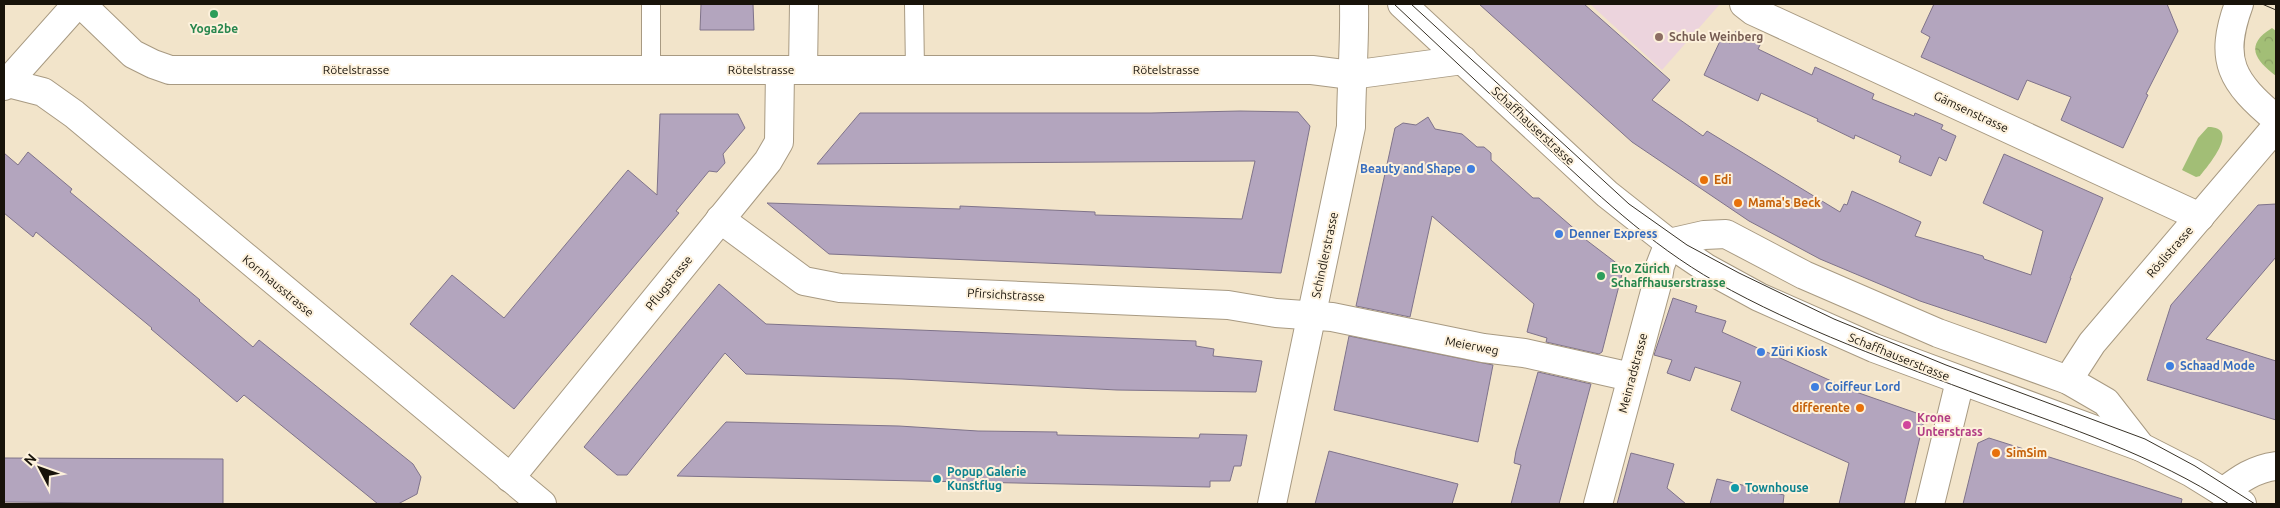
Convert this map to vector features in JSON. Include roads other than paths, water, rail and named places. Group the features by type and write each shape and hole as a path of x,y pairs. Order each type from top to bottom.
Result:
{"street":[{"path":"5,83 77,4"},
{"name":"Rötelstrasse","path":"81,4 133,54 170,70 1312,70 1351,75 1463,60"},
{"name":"Pflugstrasse","path":"510,478 768,161 779,142 804,4"},
{"name":"Schindlerstrasse","path":"1272,504 1351,127 1351,75 1355,40 1354,4"},
{"name":"Schaffhauserstrasse","path":"1402,4 1599,187 1669,243 1706,268 1759,297 1874,348 2141,447 2192,473 2232,498"},
{"name":"Gämsenstrasse","path":"1744,4 1753,11 2200,218"},
{"path":"2239,4 2230,32 2229,59 2239,83 2256,102 2276,119"},
{"name":"Kornhausstrasse","path":"5,83 42,92 74,114 542,504"},
{"name":"Röslistrasse","path":"2068,380 2092,343 2276,127"},
{"name":"Pfirsichstrasse","path":"720,219 804,282 840,288 1228,305 1312,317"},
{"path":"1669,243 1704,235 1726,234 1804,274 1938,333 2068,380 2106,402 2141,447"},
{"name":"Meinradstrasse","path":"1598,504 1657,284 1660,266 1669,243"},
{"name":"Meierweg","path":"1312,317 1332,317 1500,352 1524,353 1631,377"},
{"path":"1930,504 1960,381"},
{"path":"2232,498 2246,474 2276,466"}],"lane":[{"path":"651,4 651,70"},
{"path":"914,4 915,70"}],"tram line":[{"path":"1394,4 1559,159 1623,216 1668,251 1716,282 1747,299 1814,330 1917,372 2141,457 2171,471 2229,504"},
{"path":"1411,4 1629,204 1687,245 1739,273 1834,319 1946,365 2145,439 2195,466 2255,504"},
{"path":"2262,4 2276,10"}],"place":[{"name":"Yoga2be","path":"214,14"},
{"name":"Schule Weinberg","path":"1659,37"},
{"name":"Beauty and Shape","path":"1471,169"},
{"name":"Edi","path":"1704,180"},
{"name":"Mama's Beck","path":"1738,203"},
{"name":"Denner Express","path":"1559,234"},
{"name":"Evo Zürich Schaffhauserstrasse","path":"1601,276"},
{"name":"Züri Kiosk","path":"1761,352"},
{"name":"Schaad Mode","path":"2170,366"},
{"name":"Coiffeur Lord","path":"1815,387"},
{"name":"differente","path":"1860,408"},
{"name":"Krone Unterstrass","path":"1907,425"},
{"name":"SimSim","path":"1996,453"},
{"name":"Popup Galerie Kunstflug","path":"937,479"},
{"name":"Townhouse","path":"1735,488"}]}
